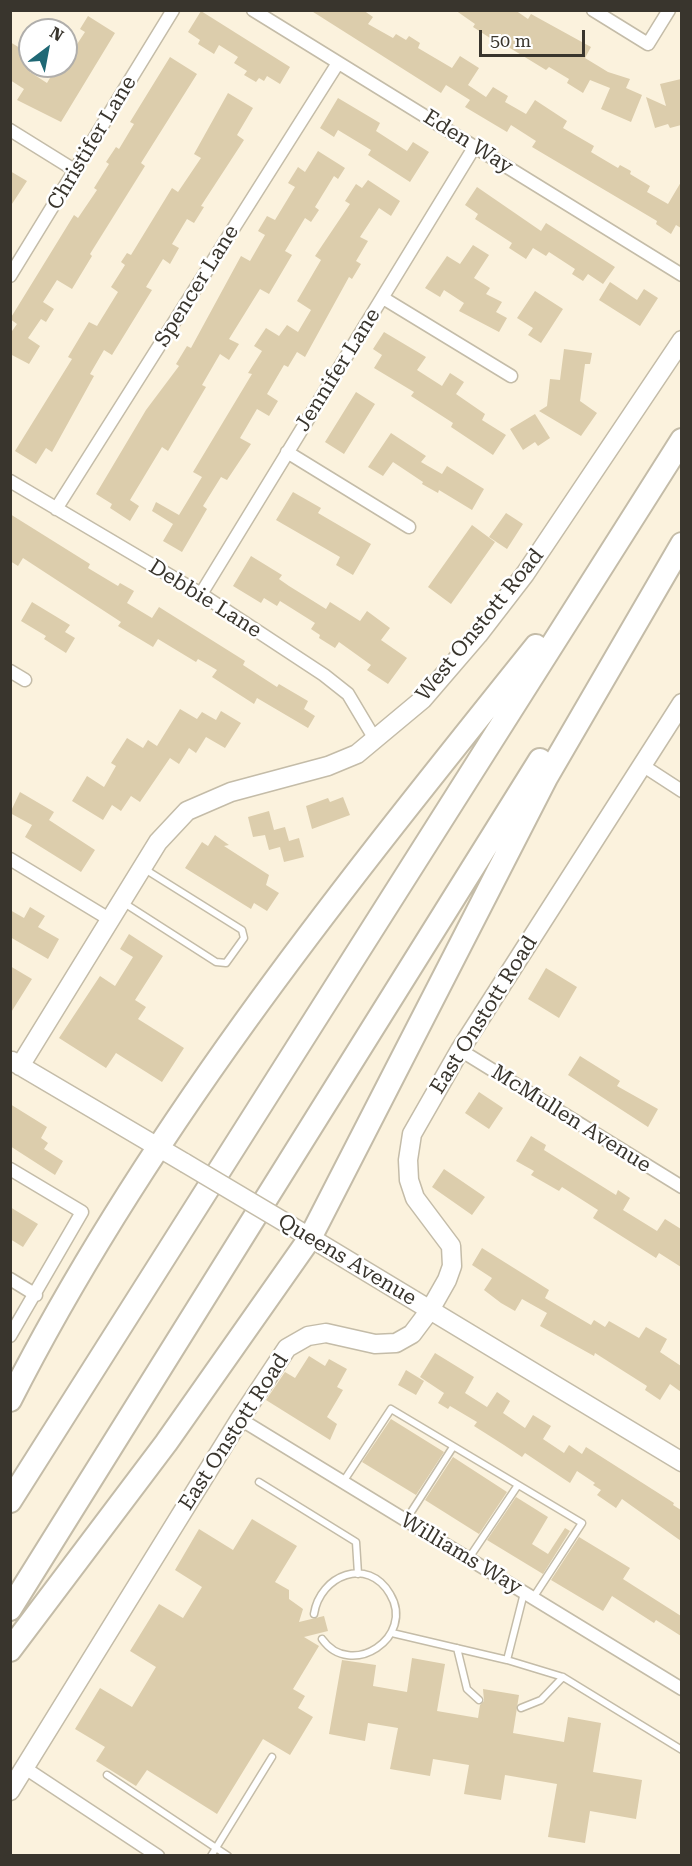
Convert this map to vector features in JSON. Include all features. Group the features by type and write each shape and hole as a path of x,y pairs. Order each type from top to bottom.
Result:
{"highway":[{"path":"10,1501 681,440"},
{"path":"10,1609 220,1269 681,536"},
{"path":"10,1650 166,1443 310,1238 546,778 681,544"},
{"path":"10,1400 36,1349 157,1146 287,961 604,561"}],"street":[{"name":"Christifer Lane","path":"10,276 172,10"},
{"name":"Eden Way","path":"253,10 681,274"},
{"path":"593,10 648,44 669,10"},
{"name":"Spencer Lane","path":"57,509 338,63"},
{"path":"10,130 76,171"},
{"name":"Jennifer Lane","path":"201,594 475,146"},
{"path":"383,298 511,376"},
{"name":"West Onstott Road","path":"15,1063 158,842 187,811 231,792 328,766 357,754 376,741 423,699 484,627 568,512 681,340"},
{"path":"287,452 409,527"},
{"name":"Debbie Lane","path":"10,481 201,594 324,675 348,694 376,741"},
{"path":"10,671 25,680"},
{"name":"East Onstott Road","path":"10,1791 240,1419 287,1348 308,1336 326,1333 375,1344 396,1343 412,1334 430,1310 452,1266 451,1246 415,1198 409,1180 408,1160 412,1134 460,1050 681,703"},
{"path":"642,765 681,791"},
{"path":"10,860 109,919"},
{"name":"McMullen Avenue","path":"460,1050 681,1187"},
{"name":"Queens Avenue","path":"15,1063 286,1223 681,1462"},
{"path":"10,1169 81,1212 36,1295 10,1336"},
{"path":"10,1279 36,1295"},
{"name":"Williams Way","path":"240,1419 681,1689"},
{"path":"25,1768 158,1856"}],"lane":[{"path":"121,901 216,962 226,963 244,938 242,930 142,868"},
{"path":"343,1482 391,1409 582,1523 528,1595 507,1660"},
{"path":"406,1520 453,1447"},
{"path":"259,1482 356,1542 358,1574"},
{"path":"469,1559 518,1485"},
{"path":"314,1614 315,1603 327,1585 346,1575 358,1574 381,1583 390,1594 395,1606 396,1620 392,1633 384,1644 373,1652 347,1655 334,1650 322,1639"},
{"path":"392,1633 507,1660 563,1677 681,1750"},
{"path":"457,1648 467,1689 479,1700"},
{"path":"521,1708 541,1700 563,1677"},
{"path":"211,1856 272,1756"},
{"path":"107,1775 228,1856"}],"building":[{"path":"310,10 363,10 373,17 368,24 393,38 396,34 406,40 409,36 420,43 418,48 452,68 460,56 479,68 468,85 486,97 493,87 508,96 505,102 526,114 535,100 567,121 563,128 594,146 591,152 618,168 620,165 631,171 630,174 650,186 647,192 668,204 681,182 681,228 676,225 671,234 656,224 657,221 532,147 536,141 511,125 507,132 465,107 470,100 446,85 441,93"},
{"path":"455,10 515,10 528,19 531,14 591,47 585,58 608,72 630,79 626,88 642,95 631,122 601,109 610,88 590,80 583,93 567,83 569,79 549,67 546,70 473,27 475,24"},
{"path":"201,11 290,67 280,84 267,76 264,81 259,78 256,82 244,75 247,71 234,63 238,57 219,45 214,54 198,44 200,40 188,32"},
{"path":"88,16 115,33 61,122 17,100 24,89 10,80 10,42 18,47 18,78 39,78 47,83 50,78 78,78 78,43 85,32 80,29"},
{"path":"170,57 197,74 141,163 145,166 90,254 92,256 72,289 57,280 43,302 54,309 46,322 41,319 28,338 40,346 29,364 10,354 10,334 17,324 10,319 74,215 78,218 97,190 94,188 109,164 106,162 116,147 119,149 134,124 130,122"},
{"path":"681,79 681,125 670,128 668,124 655,128 646,97 666,106 660,84"},
{"path":"228,93 253,108 237,135 244,140 201,206 204,207 194,223 187,219 172,244 179,248 170,264 163,259 146,287 152,290 112,355 104,350 90,374 94,376 52,452 46,448 36,464 15,451 72,359 68,357 89,322 97,326 118,292 111,287 125,265 121,262 127,253 131,255 172,188 178,192 201,158 194,154"},
{"path":"338,98 380,123 376,131 407,151 413,142 429,152 410,182 368,155 371,150 338,130 334,137 320,128"},
{"path":"318,151 345,168 338,179 334,176 315,207 319,210 311,222 305,218 285,251 292,255 269,294 260,289 229,339 239,344 229,360 220,354 202,385 206,387 168,451 162,447 130,500 139,506 130,521 110,508 112,504 96,494 146,410 179,366 176,364 187,346 191,348 241,256 250,261 265,235 258,231 267,216 275,220 295,187 288,183 298,167 305,172"},
{"path":"10,171 27,181 10,207"},
{"path":"368,180 400,201 391,216 379,208 360,237 368,241 356,261 361,264 352,279 349,277 305,357 297,352 288,367 284,365 267,394 278,401 269,416 257,409 240,438 251,444 227,480 221,477 203,506 207,509 182,552 163,541 173,524 152,511 156,502 179,515 202,477 193,472 252,374 248,373 262,351 254,346 266,328 279,336 287,325 298,332 311,310 297,301 321,260 315,256 350,204 345,201 356,184 362,188"},
{"path":"477,187 541,231 546,223 615,267 603,284 588,274 583,281 572,274 575,269 549,252 546,256 533,248 526,259 509,248 512,243 475,219 478,214 465,205"},
{"path":"473,245 489,255 474,278 490,288 486,294 502,302 496,312 507,318 499,332 459,311 464,303 444,290 440,297 425,288 447,256 460,264"},
{"path":"610,282 637,300 644,289 658,298 640,326 599,300"},
{"path":"535,291 563,309 541,343 528,335 533,328 517,318"},
{"path":"384,332 426,357 417,370 442,386 450,373 464,382 456,394 485,414 482,420 506,435 493,455 451,427 453,423 411,396 414,392 374,368 382,355 373,349"},
{"path":"564,349 592,353 590,364 585,364 580,401 597,413 581,436 539,411 547,406 550,379 560,380"},
{"path":"356,392 375,404 344,454 325,442"},
{"path":"535,414 550,438 538,446 535,442 523,450 510,429"},
{"path":"391,433 426,456 421,462 442,474 447,466 484,489 472,510 439,490 438,493 422,484 423,482 393,462 383,476 368,467"},
{"path":"293,492 321,508 318,513 371,544 353,575 336,565 340,557 276,520"},
{"path":"506,513 523,524 507,549 489,537"},
{"path":"10,514 90,564 88,568 118,586 120,583 134,591 127,603 152,618 159,607 245,661 243,665 277,687 279,684 308,701 304,709 315,716 308,728 257,698 254,704 212,677 217,670 198,659 196,662 158,639 153,647 118,626 121,622 23,558 18,566 10,561"},
{"path":"472,525 495,542 451,604 428,587"},
{"path":"251,556 282,575 279,579 326,609 330,602 360,621 367,611 390,628 381,640 407,658 388,684 367,670 371,665 339,642 335,648 319,638 320,635 311,629 315,623 280,601 277,606 264,598 261,603 233,586"},
{"path":"32,602 70,625 65,632 75,638 66,653 44,639 46,636 21,621"},
{"path":"180,709 197,719 202,712 216,720 221,711 241,723 225,748 206,737 196,753 189,748 179,764 170,758 140,802 131,796 121,811 112,805 103,820 72,801 87,776 104,787 116,766 111,763 127,738 143,748 148,740 157,746"},
{"path":"20,792 54,812 49,820 95,850 81,872 25,837 32,825 10,813"},
{"path":"343,797 350,815 312,829 306,806 328,798 330,802"},
{"path":"269,811 274,830 285,827 289,841 299,838 304,857 284,862 280,847 269,850 265,835 253,837 248,817"},
{"path":"215,835 229,845 224,846 269,875 266,885 279,893 267,911 254,903 251,909 185,868 202,842 208,846"},
{"path":"30,907 45,916 38,927 59,939 48,959 10,937 10,910 24,918"},
{"path":"129,934 163,956 135,1000 146,1007 138,1019 184,1048 162,1082 116,1053 106,1068 59,1038 100,976 115,986 133,957 120,949"},
{"path":"10,966 32,979 10,1014"},
{"path":"546,968 577,987 559,1018 528,999"},
{"path":"580,1056 620,1081 617,1086 658,1109 648,1127 568,1075"},
{"path":"479,1092 503,1108 489,1129 465,1113"},
{"path":"10,1104 47,1127 41,1138 48,1143 44,1149 63,1161 55,1175 10,1146"},
{"path":"531,1136 546,1145 544,1150 616,1195 618,1190 630,1198 623,1210 657,1231 665,1219 681,1229 681,1267 659,1253 656,1258 593,1218 598,1210 562,1187 559,1191 531,1175 534,1171 516,1161"},
{"path":"444,1169 485,1197 472,1215 432,1187"},
{"path":"10,1207 38,1224 23,1247 10,1239"},
{"path":"482,1248 549,1290 545,1298 591,1325 594,1320 605,1327 609,1321 639,1338 646,1327 667,1339 660,1352 681,1366 681,1392 670,1384 660,1400 645,1390 647,1386 595,1353 594,1356 540,1326 547,1313 522,1299 515,1311 501,1303 484,1290 492,1278 472,1265"},
{"path":"435,1353 474,1377 465,1393 487,1407 497,1392 510,1401 503,1413 525,1428 533,1415 551,1426 543,1439 564,1453 569,1445 582,1454 586,1447 674,1503 673,1505 681,1510 681,1541 622,1499 616,1508 597,1495 601,1490 593,1485 595,1483 577,1471 570,1483 525,1453 522,1457 474,1426 477,1422 450,1406 448,1409 438,1403 444,1393 420,1377"},
{"path":"309,1356 325,1366 329,1359 347,1369 337,1387 343,1390 327,1417 337,1424 330,1440 266,1400 285,1372 295,1378"},
{"path":"406,1370 424,1381 416,1395 398,1385"},
{"path":"391,1419 444,1452 416,1495 362,1462"},
{"path":"453,1457 507,1492 479,1534 425,1500"},
{"path":"516,1497 548,1517 532,1544 548,1554 565,1528 570,1531 543,1574 487,1540"},
{"path":"252,1519 297,1546 275,1582 289,1590 289,1599 303,1609 299,1622 324,1616 328,1631 304,1637 319,1646 293,1689 305,1696 298,1708 313,1717 290,1755 263,1739 217,1814 147,1770 136,1786 96,1761 105,1747 75,1729 100,1688 132,1707 156,1667 130,1651 159,1604 183,1618 202,1587 175,1570 199,1529 233,1550"},
{"path":"579,1537 630,1568 623,1579 681,1616 681,1636 656,1620 654,1623 612,1596 603,1611 551,1580"},
{"path":"412,1658 445,1664 437,1711 478,1718 480,1705 484,1701 483,1689 519,1695 513,1733 564,1742 568,1717 601,1723 593,1772 642,1780 636,1819 590,1811 585,1843 548,1837 557,1784 505,1775 501,1800 464,1794 469,1765 433,1759 430,1776 390,1769 398,1728 368,1723 365,1741 329,1734 342,1660 376,1665 373,1686 407,1692"}]}
